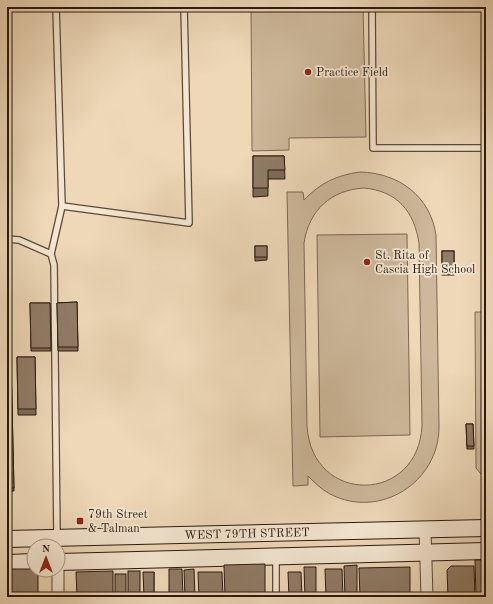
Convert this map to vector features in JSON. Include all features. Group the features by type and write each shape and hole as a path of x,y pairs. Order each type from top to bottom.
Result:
{"main road":[{"name":"WEST 79TH STREET","path":"66,542 486,528"},
{"name":"WEST 79TH STREET","path":"7,539 26,540"},
{"name":"WEST 79TH STREET","path":"66,562 486,551"},
{"path":"7,563 26,562"}],"street":[{"path":"425,529 427,597"},
{"path":"58,578 58,597"}],"lane":[{"path":"56,7 62,206 51,254 54,265 55,283 57,538"},
{"path":"62,206 190,223 184,7"},
{"path":"372,7 374,148 486,148"},
{"path":"7,239 19,240 51,254"},
{"path":"276,556 276,597"}],"shaded area":[{"name":"Practice Field","path":"251,7 363,7 366,137 289,138 289,150 252,151"},
{"path":"352,173 374,173 400,182 410,189 420,198 427,209 433,221 436,235 439,427 436,447 429,464 418,479 403,491 386,499 368,502 349,501 330,494 308,476 308,485 293,486 287,192 303,192 304,200 323,184","holes":["364,188 376,190 395,198 402,205 408,212 417,232 419,243 422,425 416,451 403,470 386,481 365,485 345,482 327,471 313,452 307,426 304,243 307,231 316,212 332,198 341,193 352,190"]},
{"path":"407,234 410,435 320,437 317,235"},
{"path":"475,312 486,312 486,480 476,468"}],"building":[{"path":"253,156 284,156 285,170 268,170 268,188 253,188"},
{"path":"255,246 267,246 267,257 255,257"},
{"path":"442,251 454,251 454,269 442,269"},
{"path":"7,277 9,277 14,488 7,488"},
{"path":"77,302 78,347 58,347 57,303"},
{"path":"30,303 50,303 51,348 31,348"},
{"path":"17,357 35,357 36,409 18,409"},
{"path":"466,424 473,424 474,446 467,446"},
{"path":"475,560 486,560 486,597 476,597"},
{"path":"265,564 265,597 225,597 224,565"},
{"path":"357,565 357,597 345,597 344,566"},
{"path":"451,566 474,566 475,597 448,597 447,570"},
{"path":"304,567 316,567 316,597 305,597"},
{"path":"410,567 410,597 360,597 359,568"},
{"path":"7,569 26,569 26,578 38,578 38,597 7,597"},
{"path":"169,569 182,569 183,597 169,597"},
{"path":"194,569 195,597 185,597 184,570"},
{"path":"325,569 342,569 343,597 326,597"},
{"path":"113,571 113,597 77,597 76,572"},
{"path":"128,571 140,571 140,597 128,597"},
{"path":"143,572 154,572 154,595 148,595 148,597 144,597"},
{"path":"198,572 222,572 223,597 199,597"},
{"path":"288,572 301,572 302,597 289,597"},
{"path":"115,574 126,574 126,597 115,597"}],"place":[{"name":"Practice Field","path":"308,72"},
{"name":"St. Rita of Cascia High School","path":"367,262"},
{"name":"79th Street & Talman","path":"80,521"}]}
